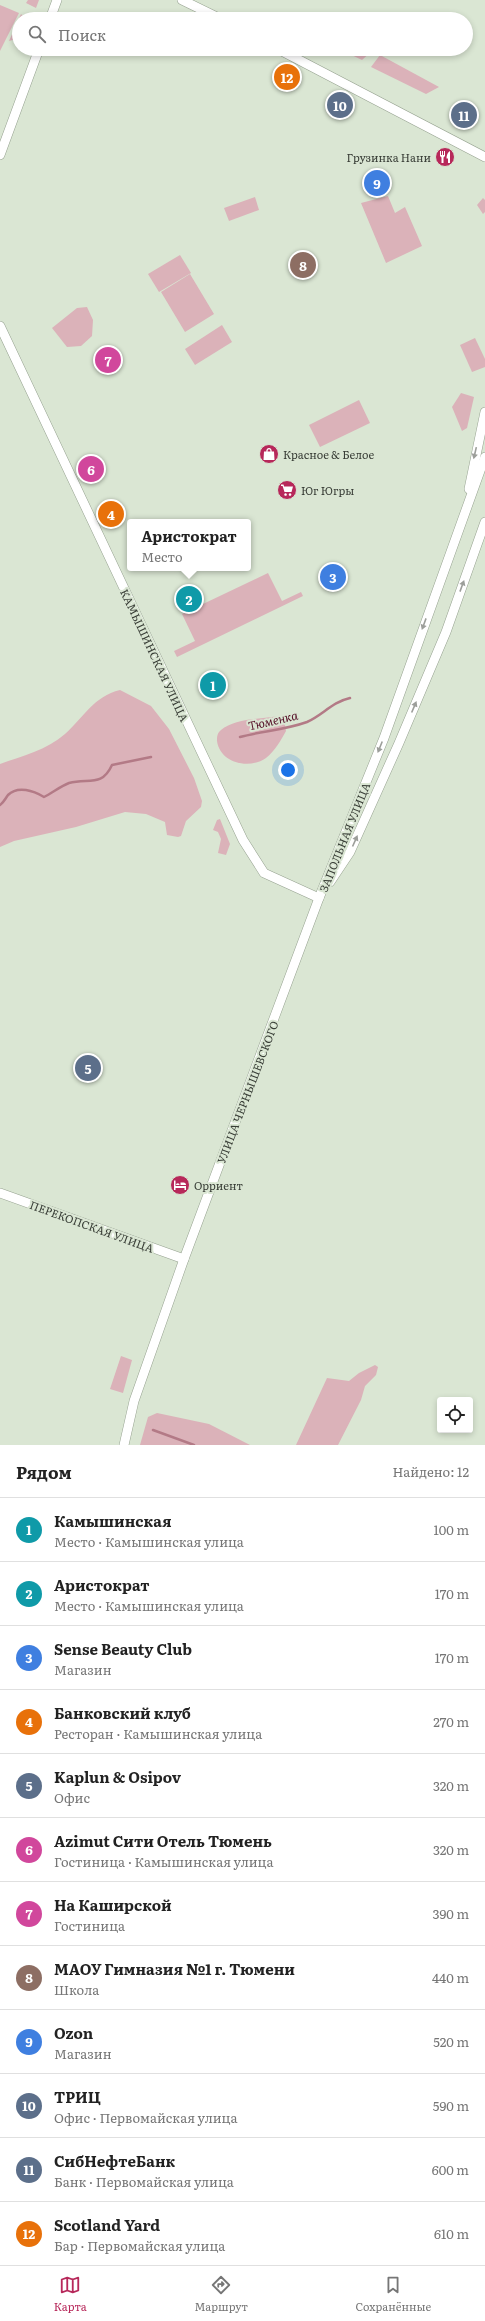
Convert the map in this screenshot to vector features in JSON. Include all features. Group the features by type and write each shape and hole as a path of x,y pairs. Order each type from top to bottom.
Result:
{"street":[{"path":"53,12 57,0"},
{"path":"182,0 206,12"},
{"path":"0,155 36,56"},
{"path":"291,56 485,157"},
{"name":"КАМЫШИНСКАЯ УЛИЦА","path":"0,326 244,840 264,873 319,898"},
{"path":"466,508 473,466 485,412"},
{"name":"ЗАПОЛЬНАЯ УЛИЦА","path":"319,898 384,738 485,456"},
{"name":"ЗАПОЛЬНАЯ УЛИЦА","path":"319,898 350,852 399,743 446,632 485,522"},
{"name":"УЛИЦА ЧЕРНЫШЕВСКОГО","path":"124,1445 134,1401 184,1259 319,898"},
{"name":"ПЕРЕКОПСКАЯ УЛИЦА","path":"0,1193 184,1259"}],"shaded area":[{"path":"28,0 39,0 36,8 26,3"},
{"path":"0,5 17,12 12,12 12,27 0,51"},
{"path":"354,56 366,56 362,60"},
{"path":"379,56 382,56 439,87 426,94 371,67"},
{"path":"388,196 395,213 405,207 422,246 386,263 361,203"},
{"path":"255,197 259,210 229,221 224,208"},
{"path":"483,198 485,200 485,212 483,214 477,205"},
{"path":"180,255 191,273 159,292 148,274"},
{"path":"190,274 214,314 185,332 161,292"},
{"path":"87,307 93,320 92,336 81,346 67,347 52,328 77,308"},
{"path":"222,325 232,342 195,365 185,349"},
{"path":"475,338 485,359 485,367 472,372 460,345"},
{"path":"461,393 474,397 467,428 462,431 452,407"},
{"path":"359,400 370,423 320,447 309,425"},
{"path":"268,573 282,601 301,592 303,596 177,657 174,651 195,641 182,614"},
{"path":"120,690 151,706 169,729 194,778 202,801 201,807 186,821 181,836 178,837 167,835 165,822 146,814 125,812 76,827 14,841 0,847 0,764 34,752 58,740 96,702 111,693"},
{"path":"280,716 284,720 286,731 275,749 266,758 259,762 244,764 236,762 229,759 219,749 217,741 218,735 220,731 227,726 241,721"},
{"path":"220,819 230,844 226,855 218,853 221,839 218,832 213,830 217,820"},
{"path":"121,1356 132,1360 123,1393 110,1389"},
{"path":"375,1365 378,1367 376,1375 365,1386 361,1400 338,1445 296,1445 327,1378 349,1381 359,1373"},
{"path":"157,1413 209,1424 250,1445 140,1445 148,1417"}],"waterway":[{"name":"Тюменка","path":"240,737 307,722 338,702 350,698"},
{"name":"Тюменка","path":"0,805 8,795 16,790 31,791 44,797 69,783 99,779 108,772 112,765 151,757"},
{"path":"153,1430 194,1445"}],"place":[{"name":"Scotland Yard","path":"287,77"},
{"name":"ТРИЦ","path":"340,105"},
{"name":"СибНефтеБанк","path":"464,115"},
{"name":"Грузинка Нани","path":"445,157"},
{"name":"Ozon","path":"377,183"},
{"name":"МАОУ Гимназия №1 г. Тюмени","path":"303,265"},
{"name":"На Каширской","path":"108,360"},
{"name":"Красное & Белое","path":"269,454"},
{"name":"Azimut Сити Отель Тюмень","path":"91,469"},
{"name":"Юг Югры","path":"287,490"},
{"name":"Банковский клуб","path":"111,514"},
{"name":"Sense Beauty Club","path":"333,577"},
{"name":"Аристократ","path":"189,599"},
{"name":"Камышинская","path":"213,685"},
{"name":"Kaplun & Osipov","path":"88,1068"},
{"name":"Орриент","path":"180,1185"}]}
